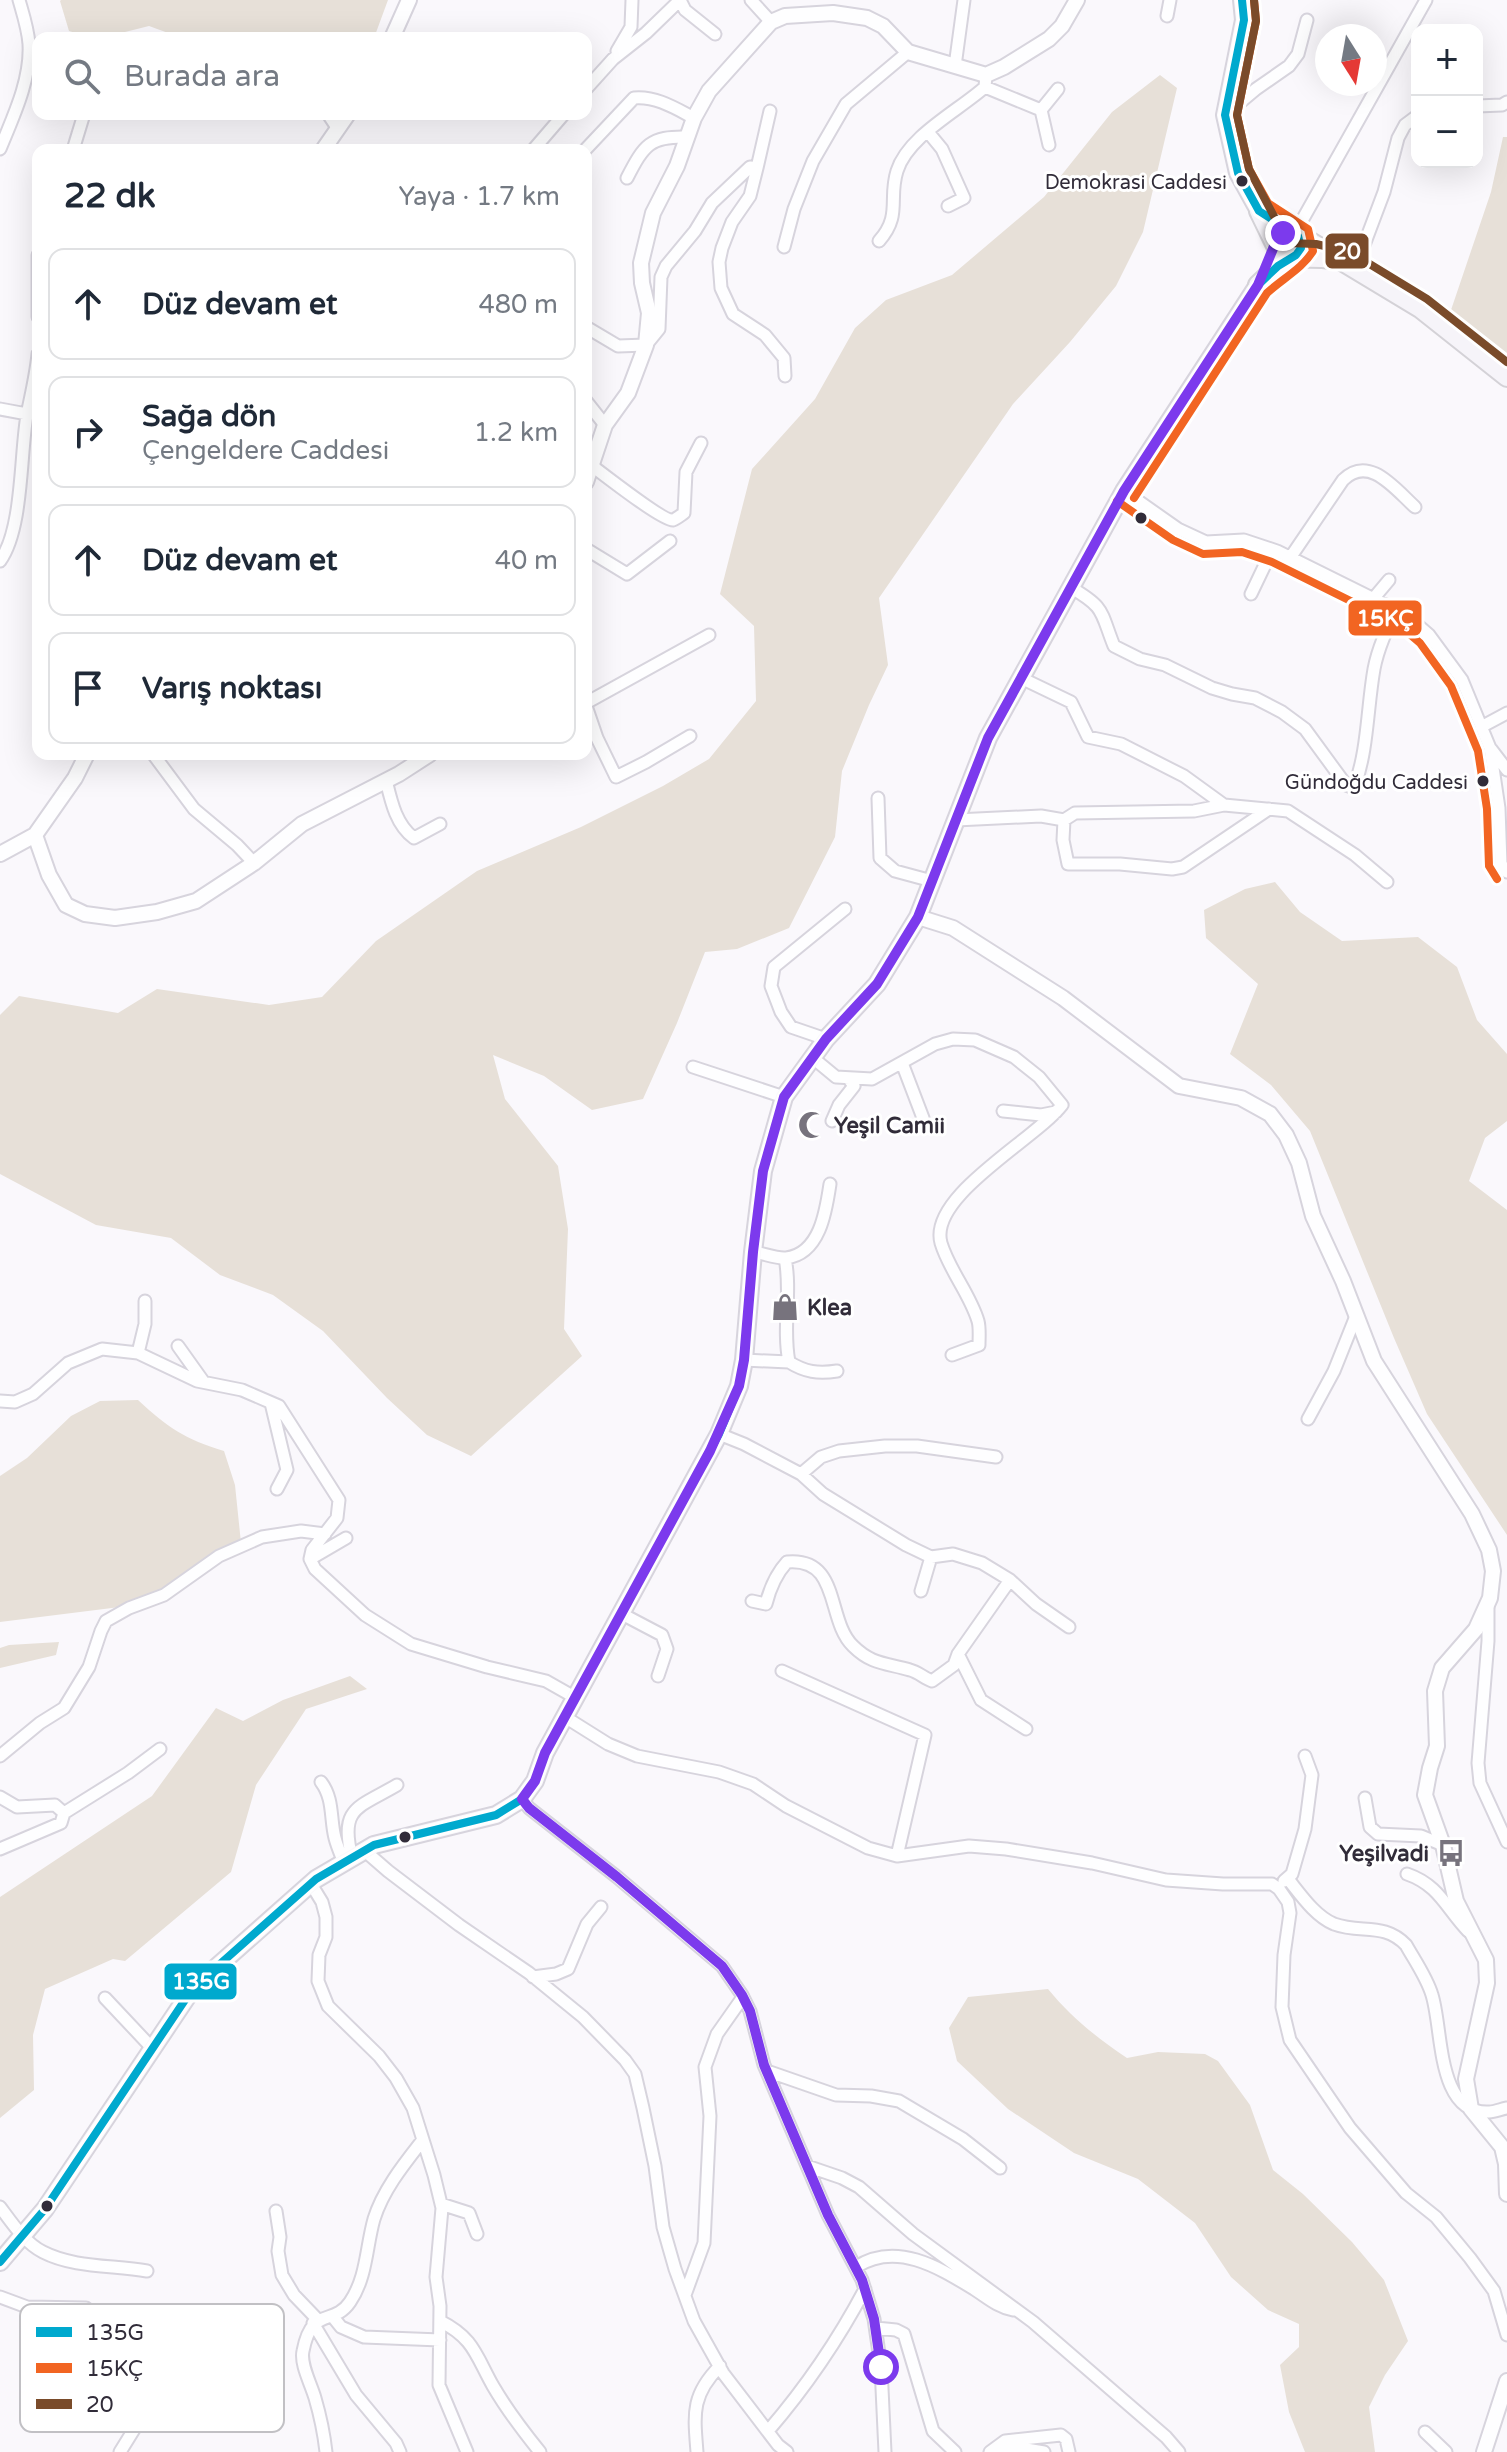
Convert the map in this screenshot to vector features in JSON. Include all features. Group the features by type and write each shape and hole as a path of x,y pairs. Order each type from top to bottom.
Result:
{"main road":[{"path":"1242,0 1244,20 1225,115 1238,173 1280,254 1315,256 1349,266"},
{"path":"1259,211 1420,308 1507,377"},
{"path":"0,2262 45,2209 193,1988 311,1884 354,1857 374,1845 496,1815 522,1799 535,1781 545,1753 719,1434 739,1386 763,1171 784,1097 826,1039 877,984 918,917 988,738 1070,587 1124,491 1258,285 1276,243 1283,233 1295,233"},
{"path":"1258,285 1301,248 1295,233"}],"street":[{"path":"0,149 28,66 29,40 19,0"},
{"path":"395,32 409,0"},
{"path":"613,59 631,27 632,0"},
{"path":"592,82 613,59 680,0 685,10 715,34"},
{"path":"754,0 771,22"},
{"path":"955,66 964,0"},
{"path":"879,241 886,233 895,211 897,171 913,144 1004,67 1049,39 1062,26 1077,0"},
{"path":"1167,16 1170,0"},
{"path":"1295,233 1426,0"},
{"path":"592,462 605,425 628,393 646,345 649,313 641,263 653,213 709,91 771,22 785,16 833,13 867,18 883,26 908,52 955,66 1041,110 1049,145"},
{"path":"1225,115 1289,66 1298,54 1307,20"},
{"path":"784,247 794,209 813,161 846,104 908,52"},
{"path":"1041,110 1058,89"},
{"path":"591,144 634,98 646,97 659,101 694,118"},
{"path":"1483,106 1507,102"},
{"path":"770,111 750,196 732,222 719,262 721,288 733,314 765,335 784,358 785,376"},
{"path":"75,144 82,120"},
{"path":"332,120 338,129"},
{"path":"327,144 344,120"},
{"path":"538,144 559,120"},
{"path":"1349,266 1384,192 1398,138 1411,120"},
{"path":"928,132 942,149 964,198 948,206"},
{"path":"627,178 650,143 664,136 687,137"},
{"path":"592,334 618,346 646,345 659,329 661,277 666,266 695,231 712,203 750,167 757,168"},
{"path":"0,561 10,544 15,525 32,392"},
{"path":"0,409 27,414"},
{"path":"592,409 605,425"},
{"path":"592,466 651,509 669,520 675,519 684,513 686,472 701,443"},
{"path":"1290,558 1343,480 1356,471 1376,472 1415,507"},
{"path":"1124,491 1178,529 1206,542 1244,540 1272,550 1406,615 1429,635 1462,680 1490,748 1507,770"},
{"path":"592,553 627,574 670,541"},
{"path":"1251,594 1272,550"},
{"path":"1373,599 1389,580"},
{"path":"1070,587 1098,607 1105,617 1114,646 1140,659 1165,665 1212,688 1255,698 1282,712 1305,729 1346,785 1354,788 1367,736 1378,649 1396,610"},
{"path":"592,702 709,635"},
{"path":"1021,678 1071,702 1088,737 1121,744 1184,776 1224,805"},
{"path":"1481,727 1507,713"},
{"path":"592,723 616,777 690,736"},
{"path":"1490,748 1499,808 1501,864 1507,872"},
{"path":"0,854 35,835 84,760"},
{"path":"157,760 194,809 254,863"},
{"path":"35,835 49,875 66,905 85,914 115,918 157,912 196,901 254,863 302,824 420,760"},
{"path":"386,780 393,809 409,835 414,838 440,824"},
{"path":"878,798 880,858 895,871 932,881"},
{"path":"956,820 1041,816 1064,820 1075,813 1194,811 1224,805 1288,811 1355,855 1387,882"},
{"path":"1064,820 1063,840 1068,864 1172,869 1183,867 1269,809"},
{"path":"826,1039 791,1027 781,1012 771,986 774,967 845,909"},
{"path":"918,917 953,928 1063,998 1179,1086 1241,1098 1270,1114 1286,1135 1299,1163 1313,1216 1374,1361 1472,1514 1489,1550 1493,1571 1488,1603 1478,1763 1480,1783 1507,1842"},
{"path":"813,1058 836,1077 872,1079 935,1044 953,1039 975,1040 1014,1057 1039,1077 1062,1105 957,1198 940,1223 941,1242 978,1323 979,1345 952,1355"},
{"path":"902,1063 923,1118"},
{"path":"693,1067 784,1097"},
{"path":"832,1121 839,1105 854,1086 848,1078"},
{"path":"1003,1111 1041,1115 1056,1112"},
{"path":"753,1252 785,1258 801,1252 817,1236 830,1184"},
{"path":"785,1258 788,1272 785,1340 789,1362"},
{"path":"138,1353 145,1324 145,1301"},
{"path":"1308,1419 1334,1371 1356,1316"},
{"path":"178,1346 203,1382"},
{"path":"0,1401 15,1402 33,1394 68,1363 102,1349 138,1353 203,1382 242,1390 279,1406 339,1500 337,1518 312,1550 310,1559 315,1569 365,1615 411,1644 546,1681 576,1698"},
{"path":"744,1360 789,1362 819,1374 837,1371"},
{"path":"271,1403 287,1470 277,1489"},
{"path":"719,1434 801,1474 823,1494 906,1545 931,1557 953,1554 982,1563 1010,1580 1036,1604 1069,1627"},
{"path":"801,1474 821,1457 839,1451 885,1446 917,1446 996,1457"},
{"path":"0,1756 64,1708 89,1667 106,1621 129,1608 164,1595 219,1556 262,1537 301,1531 325,1534"},
{"path":"310,1559 346,1538"},
{"path":"921,1591 931,1557"},
{"path":"752,1601 766,1604 779,1570 787,1562 798,1561 824,1576 840,1629 858,1651 878,1663 911,1670 932,1681 954,1665 958,1654 1010,1580"},
{"path":"1471,2109 1466,2079 1487,1983 1486,1960 1456,1901 1443,1845 1425,1795 1437,1746 1435,1691 1442,1668 1476,1629 1488,1603"},
{"path":"622,1614 662,1635 667,1649 658,1676"},
{"path":"958,1654 981,1700 1026,1729"},
{"path":"782,1671 925,1735 897,1856"},
{"path":"565,1717 608,1744 637,1756 719,1772 753,1784 786,1806 868,1848 897,1856 969,1846 1006,1849 1092,1863 1166,1880 1223,1884 1272,1884 1288,1879 1292,1874 1305,1829 1312,1775 1305,1756"},
{"path":"0,1849 61,1823 64,1813 160,1749"},
{"path":"321,1782 331,1801 335,1838 354,1857 388,1871 533,1977 583,2017 635,2074 655,2166 663,2227 694,2321 720,2366 787,2452"},
{"path":"354,1857 347,1826 352,1814 397,1785"},
{"path":"0,1797 17,1807 55,1805 64,1813"},
{"path":"1365,1798 1370,1827 1378,1834 1421,1836 1443,1845"},
{"path":"522,1799 529,1808 722,1966 743,1997 767,2071 828,2215 865,2289 876,2328 881,2367 885,2452"},
{"path":"1407,1874 1426,1882 1439,1893 1453,1916 1476,1940"},
{"path":"1288,1879 1313,1909 1327,1920 1337,1925 1392,1933 1406,1945 1432,1994 1449,2082 1457,2099 1471,2109 1502,2147 1507,2194"},
{"path":"311,1884 322,1902 326,1917 326,1937 319,1955 318,1981 328,2006 379,2056 396,2078 413,2108 441,2204 436,2277 440,2321 439,2385 467,2452"},
{"path":"1272,1884 1288,1902 1290,1913 1284,1955 1282,2007 1290,2040 1350,2128 1406,2193 1436,2217 1478,2269 1494,2291 1507,2335"},
{"path":"533,1977 568,1969 587,1924 601,1907"},
{"path":"685,2296 704,2243 710,2116 705,2067 717,2034 743,1997"},
{"path":"105,1998 153,2049"},
{"path":"767,2071 836,2095 899,2101 963,2139 1000,2168"},
{"path":"1471,2109 1488,2113 1507,2108"},
{"path":"315,2322 333,2317 349,2304 362,2278 375,2218 401,2169 422,2141"},
{"path":"807,2166 859,2187 913,2234 1017,2311 1166,2437 1179,2452"},
{"path":"441,2204 469,2213 477,2234"},
{"path":"0,2207 22,2236 41,2252 67,2262 147,2271"},
{"path":"276,2211 282,2275 315,2322 356,2395 400,2452"},
{"path":"856,2267 871,2258 899,2255 949,2274 996,2306 1017,2311"},
{"path":"768,2431 794,2401 841,2333 865,2289"},
{"path":"0,2297 20,2304"},
{"path":"333,2317 341,2327 364,2337 440,2340"},
{"path":"440,2321 456,2329 472,2347 509,2412 540,2452"},
{"path":"315,2322 301,2354 315,2398 326,2452"},
{"path":"876,2328 904,2334 933,2431 955,2452"},
{"path":"697,2452 695,2417 698,2396 706,2380 720,2366"},
{"path":"1484,2452 1507,2381"},
{"path":"120,2452 132,2432"},
{"path":"1425,2432 1446,2452"},
{"path":"990,2452 1005,2441 1061,2435 1066,2439 1069,2452"},
{"path":"996,2452 1026,2449 1044,2452"}],"shaded area":[{"path":"388,0 376,32 166,32 149,26 125,32 72,32 69,31 60,1"},
{"path":"1160,75 1177,88 1143,232 1116,286 1013,404 879,598 888,665 842,771 835,837 789,928 737,949 705,952 643,1099 592,1110 544,1076 493,1055 505,1099 558,1166 568,1229 564,1329 582,1356 471,1456 427,1435 323,1331 273,1295 220,1275 171,1238 96,1225 0,1174 0,1015 19,996 118,1013 157,989 269,1005 322,997 376,941 477,871 581,827 709,759 756,701 754,626 720,594 752,469 815,399 855,328 886,300 952,275 1044,197 1112,112"},
{"path":"1503,137 1507,137 1507,357 1451,310 1491,192"},
{"path":"1275,882 1300,912 1342,941 1418,937 1457,967 1477,1020 1507,1054 1507,1121 1485,1138 1469,1181 1507,1210 1507,1535 1427,1414 1310,1131 1271,1085 1230,1054 1258,984 1206,938 1204,910 1245,889"},
{"path":"138,1400 178,1432 224,1451 235,1485 241,1543 152,1603 0,1622 0,1476 27,1458 71,1416 100,1401"},
{"path":"59,1642 56,1655 0,1668 0,1648"},
{"path":"350,1676 367,1689 306,1709 256,1785 231,1872 125,1961 113,1959 45,1989 33,2035 34,2090 0,2118 0,1897 152,1796 216,1708 243,1721 283,1700"},
{"path":"1048,1989 1085,2026 1127,2058 1158,2052 1205,2054 1218,2061 1250,2105 1273,2170 1303,2194 1352,2242 1384,2280 1408,2341 1385,2375 1369,2407 1375,2452 1305,2452 1289,2412 1280,2365 1299,2347 1299,2324 1268,2310 1231,2277 1195,2223 1138,2179 1074,2153 1008,2109 957,2061 949,2028 968,1997"}],"transit line":[{"name":"135G","path":"0,2262 45,2209 193,1988 316,1879 374,1845 496,1815 522,1799 535,1781 545,1753 719,1434 739,1386 763,1171 784,1097 826,1039 877,984 918,917 988,738 1124,491 1258,285 1301,248 1298,236 1259,211 1238,173 1225,115 1244,20 1242,0"},
{"name":"15KÇ","path":"1134,498 1267,293 1298,268 1313,251 1308,229 1268,203 1249,169 1237,115 1256,21 1254,0"},
{"name":"20","path":"1254,0 1256,21 1237,115 1249,169 1288,243 1316,244 1350,252 1427,299 1507,362"},
{"name":"15KÇ","path":"1117,501 1173,540 1203,554 1242,552 1272,562 1399,625 1420,643 1451,686 1478,751 1487,809 1489,866 1497,879"}],"place":[{"name":"Demokrasi Caddesi","path":"1242,181"},
{"name":"Gündoğdu Caddesi","path":"1483,781"},
{"name":"Yeşil Camii","path":"812,1125"},
{"name":"Klea","path":"785,1307"},
{"name":"Yeşilvadi","path":"1451,1853"}],"route":[{"path":"881,2367 874,2319 862,2280 803,2158 764,2065 750,2011 742,1995 722,1966 529,1808 522,1799 535,1781 545,1753 719,1434 739,1386 763,1171 784,1097 826,1039 877,984 918,917 988,738 1124,491 1258,285 1277,239 1283,233"}]}
